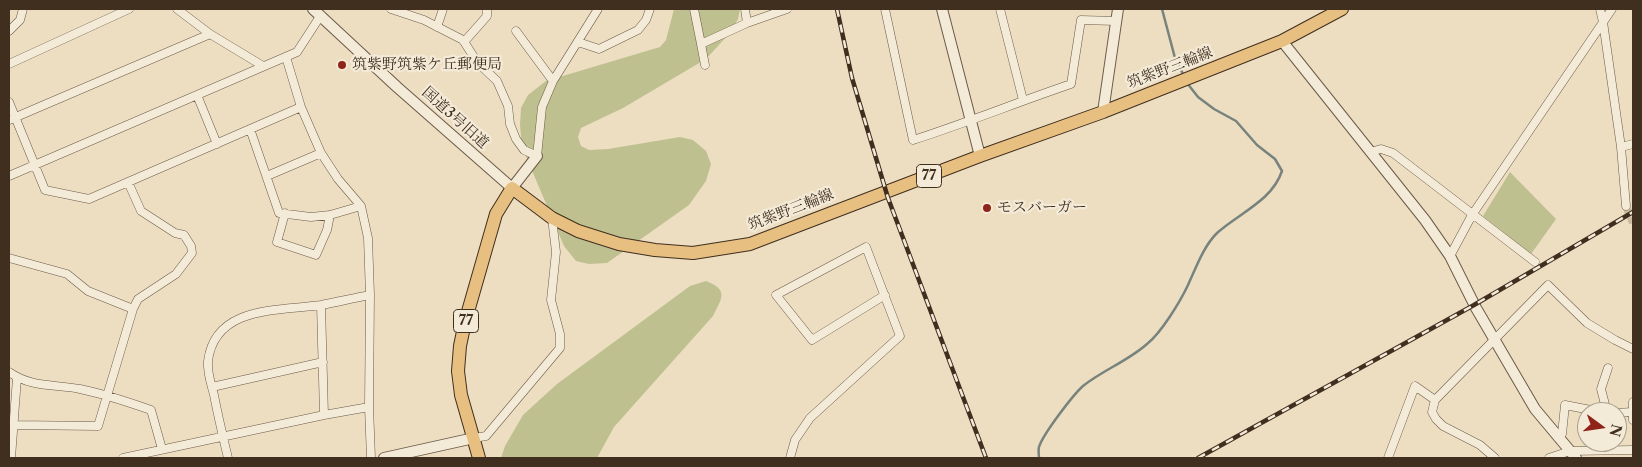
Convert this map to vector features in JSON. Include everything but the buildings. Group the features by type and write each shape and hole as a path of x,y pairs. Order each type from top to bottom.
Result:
{"main road":[{"name":"筑紫野三輪線","path":"512,188 552,218 578,231 619,244 655,250 693,253 750,244 980,156 1103,112 1282,42 1342,9"},
{"name":"77","path":"479,458 461,395 458,371 460,346 496,214 512,188"}],"street":[{"path":"9,32 20,20 23,9"},
{"path":"9,64 129,9"},
{"path":"177,9 210,34 263,66"},
{"path":"391,9 424,20 464,42 477,62 497,82 508,106 510,124 516,139 524,150 537,156"},
{"path":"437,27 443,9"},
{"path":"464,42 487,16 487,9"},
{"path":"512,188 537,156 542,107 553,81 598,9"},
{"path":"578,42 599,49 638,30 646,20 650,9"},
{"path":"694,9 705,65"},
{"path":"744,9 747,23"},
{"path":"701,44 747,23 787,9"},
{"path":"885,9 913,140 1071,84 1081,20 1116,21"},
{"path":"942,9 980,156"},
{"path":"1000,9 1024,100"},
{"path":"1103,112 1118,9"},
{"path":"1600,9 1621,147 1626,206"},
{"path":"1450,256 1472,215 1612,9"},
{"path":"9,176 197,94 286,58 297,52 317,12"},
{"name":"国道3号旧道","path":"317,12 512,188"},
{"path":"516,32 553,81"},
{"path":"12,119 210,34"},
{"path":"1282,42 1425,220 1450,256 1474,305 1535,409 1573,455"},
{"path":"286,58 301,107 321,153 338,179 361,206 368,238 371,458"},
{"path":"197,94 217,144"},
{"path":"9,102 12,119 45,190 89,199 301,107"},
{"path":"250,129 279,213 311,218 330,215 361,206"},
{"path":"1621,147 1633,144"},
{"path":"1370,152 1381,149 1393,153 1535,262"},
{"path":"267,176 321,153"},
{"path":"14,425 98,426 133,309 138,299 176,274 192,253 191,246 184,235 175,233 141,211 128,182"},
{"path":"285,214 277,242 316,255 327,230 330,215"},
{"path":"384,458 486,436 560,348 560,334 552,300 556,252 552,218"},
{"path":"790,458 795,440 810,418 900,336 885,295 866,247 776,294 812,340 885,295"},
{"path":"9,258 67,274 88,291 133,309"},
{"path":"1495,458 1480,445 1443,426 1432,412 1435,400 1548,285 1587,323 1614,340 1633,349"},
{"path":"228,458 208,376 208,361 212,344 223,328 240,318 255,313 321,305 370,295"},
{"path":"321,305 324,415"},
{"path":"212,387 323,362"},
{"path":"1605,402 1602,389 1608,368"},
{"path":"9,372 17,378 38,385 77,388 108,395 151,410 162,449"},
{"path":"11,458 17,378"},
{"path":"1388,458 1415,386 1435,400"},
{"path":"1633,402 1633,416"},
{"path":"1558,437 1562,434 1565,404 1577,407"},
{"path":"123,458 369,407"},
{"path":"1549,458 1587,452"}],"green space":[{"path":"674,9 740,9 738,19 729,34 706,59 623,108 581,128 578,137 581,146 589,150 608,149 680,137 693,140 706,151 711,164 706,181 689,205 607,263 589,264 576,261 564,246 522,147 521,108 528,95 546,81 660,47 666,40"},
{"path":"1510,172 1556,219 1531,254 1483,216"},
{"path":"706,281 718,288 722,295 713,316 614,427 597,458 501,458 505,446 523,415 557,384 690,286"}],"waterway":[{"path":"1162,9 1175,58 1184,76"},
{"path":"1039,458 1039,448 1042,441 1052,424 1072,398 1091,380 1140,350 1152,339 1164,325 1180,300 1200,258 1212,239 1217,233 1263,199 1271,191 1282,171 1275,159 1257,145 1236,121 1214,109 1198,97 1187,83"}],"tunnel":[{"path":"1626,206 1633,223"}],"railway":[{"path":"837,9 852,78 888,198 986,458"},
{"path":"1198,458 1474,305 1633,212"}],"place":[{"name":"筑紫野筑紫ケ丘郵便局","path":"342,65"},
{"name":"モスバーガー","path":"987,208"}]}
